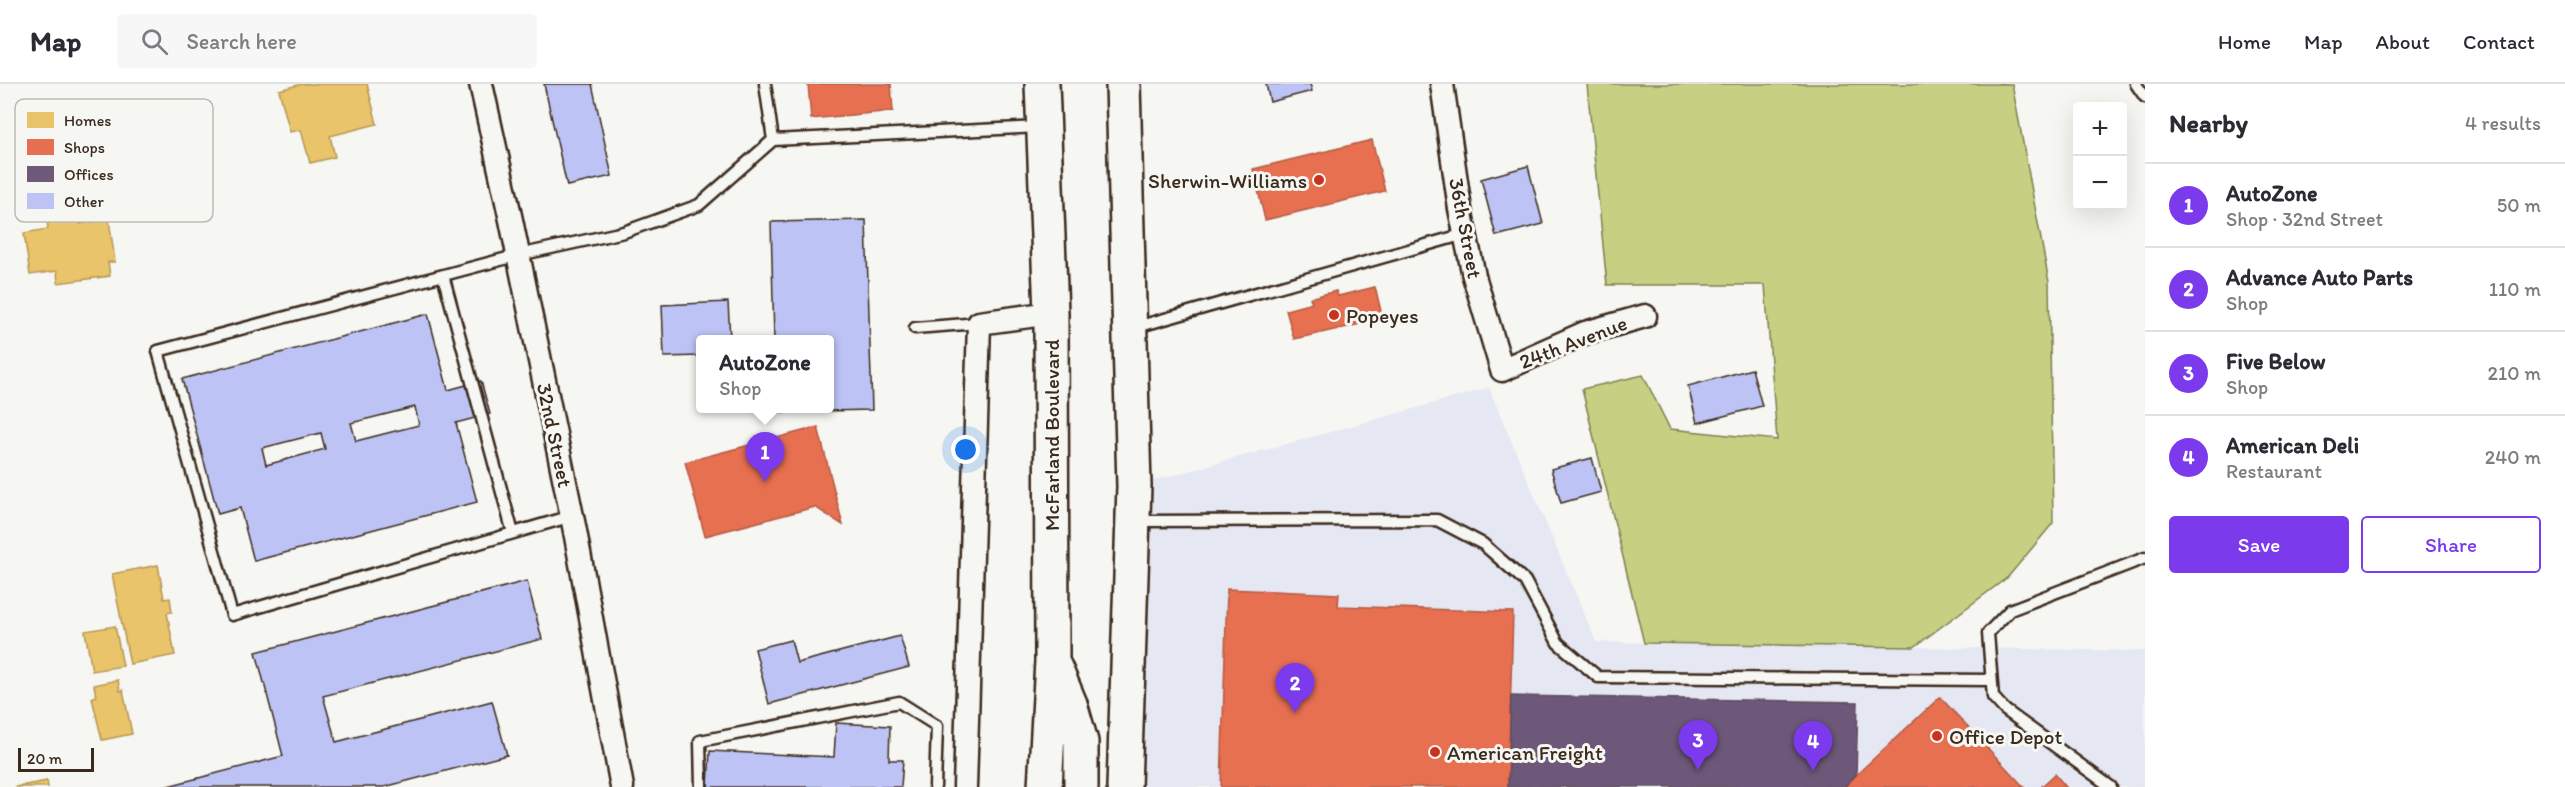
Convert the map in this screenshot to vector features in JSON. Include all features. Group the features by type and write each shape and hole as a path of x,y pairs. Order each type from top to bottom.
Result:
{"highway":[{"name":"McFarland Boulevard","path":"1042,84 1051,313 1052,661 1045,787"},
{"path":"1123,84 1133,521 1124,787"},
{"path":"1052,661 1070,704 1081,742 1081,787"}],"street":[{"name":"32nd Street","path":"481,84 519,255 572,516 622,787"},
{"name":"36th Street","path":"1442,84 1465,234 1474,276 1502,370"},
{"path":"966,787 979,323 1051,313"},
{"name":"24th Avenue","path":"1502,370 1585,333 1645,316"}],"lane":[{"path":"765,84 773,140"},
{"path":"2136,84 2145,97"},
{"path":"572,516 232,615 158,351 519,255 624,232 699,205 773,140 1044,127"},
{"path":"1130,329 1465,234"},
{"path":"443,275 513,533"},
{"path":"915,328 979,323"},
{"path":"1133,521 1437,520 1483,544 1525,581 1557,643 1598,677 1991,680"},
{"path":"2111,787 2005,710 1993,697 1988,633 2010,610 2145,558"},
{"path":"701,787 700,741 899,702 937,726 935,787"}],"shaded area":[{"path":"1489,388 1596,642 2145,651 2145,787 1124,787 1134,486"}],"green space":[{"path":"1587,84 2012,84 2049,282 2053,523 2008,577 1914,647 1644,643 1582,389 1643,375 1670,429 1777,440 1765,285 1607,285"}],"building: Homes":[{"path":"302,84 367,84 377,124 330,136 335,157 310,163 301,130 290,132 279,90"},
{"path":"47,222 80,222 80,224 109,222 115,262 108,262 110,276 58,283 57,271 30,275 24,233 48,229"},
{"path":"158,565 164,599 170,598 172,612 167,613 175,655 130,664 112,574"},
{"path":"115,626 123,666 92,671 85,631"},
{"path":"118,680 120,691 123,690 132,734 102,740 92,698 96,696 94,685"},
{"path":"47,781 48,787 15,787"}],"building: Shops":[{"path":"808,84 891,84 893,111 811,119"},
{"name":"Sherwin-Williams","path":"1372,140 1385,191 1265,220 1253,169"},
{"name":"Popeyes","path":"1375,287 1383,319 1294,339 1286,310 1312,303 1310,298 1336,291 1338,296"},
{"path":"818,427 843,525 815,507 705,536 685,462"},
{"path":"1227,589 1339,594 1338,606 1513,612 1508,787 1221,787"},
{"name":"Office Depot","path":"1940,697 2024,787 1844,787 1856,775"},
{"name":"Office Depot","path":"2055,774 2066,787 2041,787"}],"building: Offices":[{"path":"1511,696 1858,702 1856,775 1844,787 1508,787"}],"building: Other":[{"path":"544,84 592,84 612,176 567,186"},
{"path":"1266,84 1310,84 1312,91 1270,102"},
{"path":"1528,166 1543,224 1496,236 1481,179"},
{"path":"866,220 872,410 834,411 834,335 774,335 771,222"},
{"path":"728,302 730,335 696,335 696,356 664,357 662,305"},
{"path":"428,314 448,390 481,381 490,414 456,423 477,502 254,561 240,508 218,514 182,379","holes":["415,407 419,425 356,441 351,423","321,433 325,449 266,465 262,448"]},
{"path":"1752,369 1762,406 1697,423 1688,386"},
{"path":"1592,458 1601,492 1561,503 1551,469"},
{"path":"527,581 542,639 323,696 336,742 492,701 507,755 384,787 164,787 283,756 256,652"},
{"path":"900,636 909,667 769,704 755,649 791,640 797,663"},
{"path":"836,723 890,726 889,760 903,760 901,787 708,787 710,751 834,757"}],"place":[{"name":"Sherwin-Williams","path":"1319,180"},
{"name":"Popeyes","path":"1334,315"},
{"name":"AutoZone","path":"765,482"},
{"name":"Advance Auto Parts","path":"1295,713"},
{"name":"Office Depot","path":"1937,736"},
{"name":"American Freight","path":"1435,752"},
{"name":"Five Below","path":"1698,770"},
{"name":"American Deli","path":"1813,771"}]}
